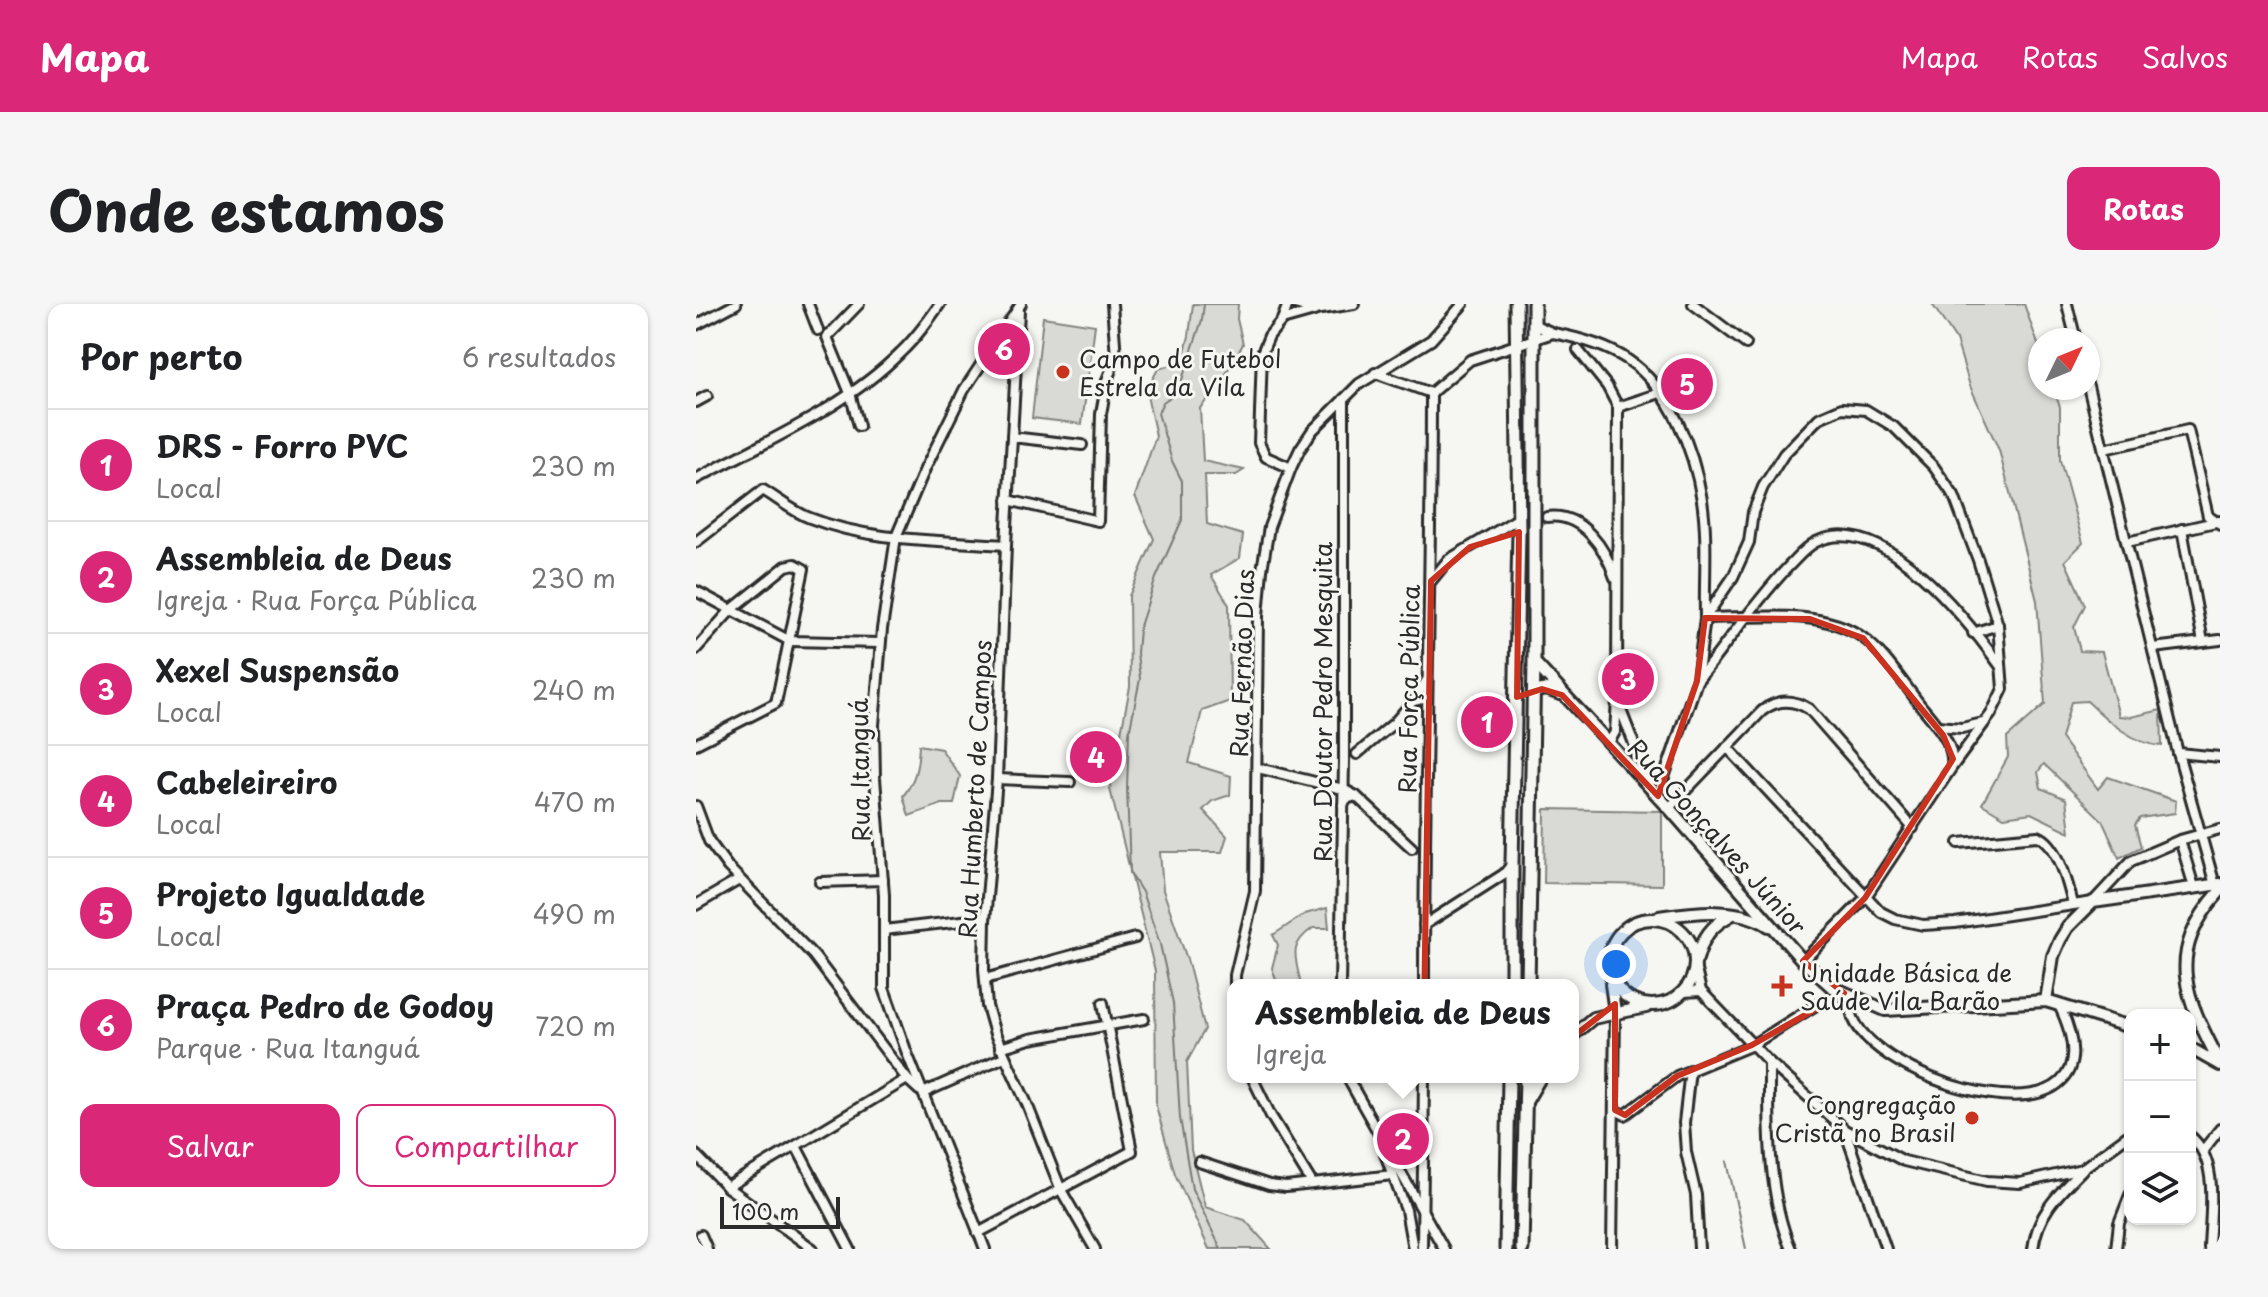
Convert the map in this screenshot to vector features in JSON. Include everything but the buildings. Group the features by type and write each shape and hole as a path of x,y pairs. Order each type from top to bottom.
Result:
{"main road":[{"path":"1512,979 1519,532 1516,304"},
{"path":"1528,979 1534,662 1534,304"},
{"path":"1519,532 1530,547 1530,590 1534,601"},
{"path":"1517,711 1526,696 1533,692"},
{"path":"1506,1249 1509,1083"},
{"path":"1522,1249 1526,1083"},
{"path":"1524,1105 1537,1083"}],"street":[{"path":"696,325 736,304"},
{"path":"808,304 818,330"},
{"path":"859,304 827,337 850,393 859,426"},
{"path":"696,479 850,393 900,354 940,304"},
{"path":"1008,500 1098,521 1101,414 1107,380 1116,357 1112,304"},
{"path":"1288,304 1262,353 1259,443 1262,453 1291,468"},
{"path":"1295,304 1315,310"},
{"path":"1282,320 1315,310 1354,304"},
{"path":"1275,461 1300,449 1344,399 1375,373 1431,340 1463,304"},
{"path":"1693,304 1746,344"},
{"path":"2067,304 2073,328"},
{"name":"Rua Itanguá","path":"985,1249 884,988 883,880 874,725 880,643 896,537 964,390 1020,306"},
{"name":"Rua Humberto de Campos","path":"1020,306 1008,500 997,779 985,921 987,1006 1000,1048 1027,1104 1061,1190 1095,1249"},
{"path":"1535,325 1605,348 1631,362 1660,393 1676,421 1688,449 1702,502 1705,618 1697,681 1654,792"},
{"path":"1375,373 1431,393 1470,360 1553,333"},
{"path":"1566,335 1607,386 1618,407 1617,700 1615,732 1611,739 1606,740"},
{"path":"1578,350 1580,339"},
{"path":"998,340 1012,340 1017,349"},
{"name":"Rua Força Pública","path":"1424,979 1431,393"},
{"path":"1618,407 1660,393"},
{"path":"696,402 707,396"},
{"name":"Rua Doutor Pedro Mesquita","path":"1340,979 1344,761 1344,399"},
{"path":"2092,400 2211,887 2207,905 2197,920 2185,951 2185,974 2193,1009 2220,1064"},
{"path":"1705,618 1733,577 1763,487 1784,454 1806,429 1834,410 1859,407 1894,427 1934,467 1954,496 1998,625 2003,689 1998,704 1865,898 1803,961"},
{"path":"1331,413 1338,413 1344,420"},
{"path":"2104,449 2184,428 2188,430 2208,516 2219,522"},
{"path":"1012,437 1082,445"},
{"name":"Rua Fernão Dias","path":"1235,979 1255,891 1258,616 1262,570 1269,527 1300,449"},
{"path":"696,542 763,490 806,517 832,526 896,537 1006,545"},
{"path":"1534,509 1547,517"},
{"path":"1535,522 1547,517 1559,517 1588,530 1606,555 1617,584"},
{"path":"1431,581 1448,560 1519,518"},
{"path":"2127,542 2219,522"},
{"path":"2182,529 2203,642"},
{"path":"1492,536 1519,532"},
{"path":"1697,681 1772,584 1802,553 1817,542 1843,536 1864,539 1914,570 1942,595 2002,669"},
{"path":"1606,555 1614,556 1617,552"},
{"path":"1431,557 1448,560"},
{"path":"696,649 730,611 786,566 795,564 804,569 776,703 696,744"},
{"path":"696,591 790,641 880,643"},
{"path":"1705,618 1810,619 1847,628 1882,656 1937,726 1951,751 1952,767"},
{"path":"1973,633 1998,625"},
{"path":"2153,648 2220,640"},
{"name":"Rua Gonçalves Júnior","path":"1534,662 1669,808 1803,961 1832,987 1885,1010 2046,1001 2124,1025"},
{"path":"1344,761 1394,723 1427,679"},
{"path":"1533,692 1546,689 1562,695"},
{"path":"1413,701 1427,698"},
{"path":"1617,700 1654,792"},
{"path":"1669,808 1767,707 1781,702 1799,704 1813,713 1913,828"},
{"path":"1937,726 1962,728 1984,723"},
{"path":"1727,747 1865,898 1888,916 1923,925 1955,923 2211,887"},
{"path":"1344,750 1357,754"},
{"path":"2178,753 2220,757"},
{"path":"1258,768 1343,789 1356,796 1423,862"},
{"path":"997,779 1070,782"},
{"path":"1342,806 1346,799 1356,796"},
{"path":"696,806 709,841 739,880 814,956 907,1079 923,1093 1004,1057"},
{"path":"2046,1001 2053,956 2060,940 2068,927 2131,861 2180,840 2220,829"},
{"path":"1959,843 2044,838 2063,867 2073,904"},
{"path":"2180,840 2211,887"},
{"path":"1412,848 1424,845"},
{"path":"1424,925 1504,874 1512,863"},
{"path":"696,905 739,880"},
{"path":"820,882 883,880"},
{"path":"1612,1249 1615,1012 1610,949 1618,935 1630,924 1686,913 1757,919 1777,932"},
{"path":"1579,1030 1593,1018 1659,1005 1683,992 1691,980 1706,935 1731,915"},
{"path":"884,930 979,919 985,921"},
{"path":"1646,919 1671,923 1685,934 1693,949 1701,991 1769,1062 1845,1130 1904,1161 1957,1175 2020,1183 2082,1169"},
{"path":"985,979 1135,938"},
{"path":"1609,966 1613,982 1624,995 1638,1003 1659,1005"},
{"path":"1683,992 1701,991"},
{"path":"1615,1110 1619,1114 1629,1113 1677,1076 1752,1045 1816,1005 1844,993"},
{"path":"1856,999 1851,1011 1855,1021 1874,1043 1894,1058 1962,1089 2008,1096 2036,1094 2060,1079 2073,1058 2070,1027 2059,1005"},
{"path":"978,1233 1132,1151 1103,1003"},
{"path":"2070,1027 2082,1012"},
{"path":"1000,1048 1030,1039 1144,1019"},
{"path":"2196,1045 2203,1031"},
{"path":"2196,1051 2220,1064"},
{"path":"896,1065 905,1069 910,1061"},
{"path":"1769,1062 1770,1133 1777,1197 1789,1247"},
{"path":"1690,1070 1684,1123 1686,1152 1696,1195 1699,1249"},
{"path":"727,1187 907,1079"},
{"path":"1255,1083 1312,1183"},
{"path":"1350,1083 1396,1174 1413,1249"},
{"path":"1422,1249 1424,1083"},
{"path":"2204,1149 2220,1129"},
{"path":"1845,1130 1886,1249"},
{"path":"2033,1249 2040,1219 2064,1189 2082,1169 2124,1138"},
{"path":"2196,1142 2204,1149 2211,1174 2209,1249"},
{"path":"796,1146 850,1249"},
{"path":"696,1155 727,1187 813,1249"},
{"path":"1199,1162 1269,1185 1286,1187 1396,1174"},
{"path":"1396,1174 1422,1209 1444,1249"},
{"path":"2064,1189 2066,1174"},
{"path":"2116,1249 2124,1210"},
{"path":"701,1235 707,1249"}],"highlighted area":[{"path":"1519,532 1517,697 1542,689 1562,695 1658,796 1697,681 1705,618 1810,619 1863,638 1943,735 1953,759 1865,898 1803,961 1844,993 1752,1045 1677,1076 1625,1115 1615,1110 1615,1004 1556,1050 1527,1059 1493,1056 1424,1012 1431,581 1470,547"}],"shaded area":[{"path":"1193,304 1238,304 1237,319 1243,344 1219,386 1200,408 1203,461 1244,470 1236,475 1205,475 1207,524 1243,535 1240,558 1211,575 1229,605 1230,701 1202,711 1189,763 1231,776 1230,795 1212,801 1203,810 1227,836 1222,852 1160,852 1163,890 1187,959 1205,1029 1187,1062 1191,1150 1205,1207 1245,1220 1271,1249 1209,1249 1175,1174 1156,1106 1155,971 1110,789 1130,687 1129,596 1154,539 1135,496 1156,436 1146,391 1158,369 1182,362"},
{"path":"1932,304 2024,304 2032,328 2028,328 2028,400 2057,400 2060,460 2083,543 2065,561 2085,605 2074,627 2080,651 2102,652 2119,716 2131,717 2161,710 2162,746 2131,736 2112,724 2087,701 2071,702 2061,738 2098,789 2108,777 2176,801 2175,813 2140,818 2135,825 2141,847 2119,858 2102,820 2044,764 2038,772 2041,788 2066,799 2070,832 2031,813 2004,817 1982,804 2008,757 2007,738 2045,704 2037,601 1999,450 1970,386 1956,340"},
{"name":"Campo de Futebol Estrela da Vila","path":"1043,317 1095,325 1082,424 1032,418"},
{"path":"919,745 941,749 960,776 954,804 942,804 909,816 903,796 916,772"},
{"path":"1545,809 1662,811 1662,885 1544,883"},
{"path":"1327,908 1329,928 1313,928 1299,941 1295,953 1300,979 1276,979 1272,968 1278,945 1273,935 1305,914"}],"waterway":[{"path":"1204,304 1202,320 1178,392 1163,402 1158,413 1172,461 1182,481 1182,520 1156,578 1139,629 1137,653 1140,679 1129,733 1127,787 1130,873 1142,892 1160,944 1173,1003 1180,1118 1192,1189 1221,1249"},
{"path":"1727,1161 1746,1249"}],"place":[{"name":"Praça Pedro de Godoy","path":"1004,349"},
{"name":"Campo de Futebol Estrela da Vila","path":"1063,372"},
{"name":"Projeto Igualdade","path":"1687,384"},
{"name":"Xexel Suspensão","path":"1628,679"},
{"name":"DRS - Forro PVC","path":"1487,722"},
{"name":"Cabeleireiro","path":"1096,757"},
{"name":"Unidade Básica de Saúde Vila Barão","path":"1782,986"},
{"name":"Congregação Cristã no Brasil","path":"1972,1118"},
{"name":"Assembleia de Deus","path":"1403,1139"}]}
